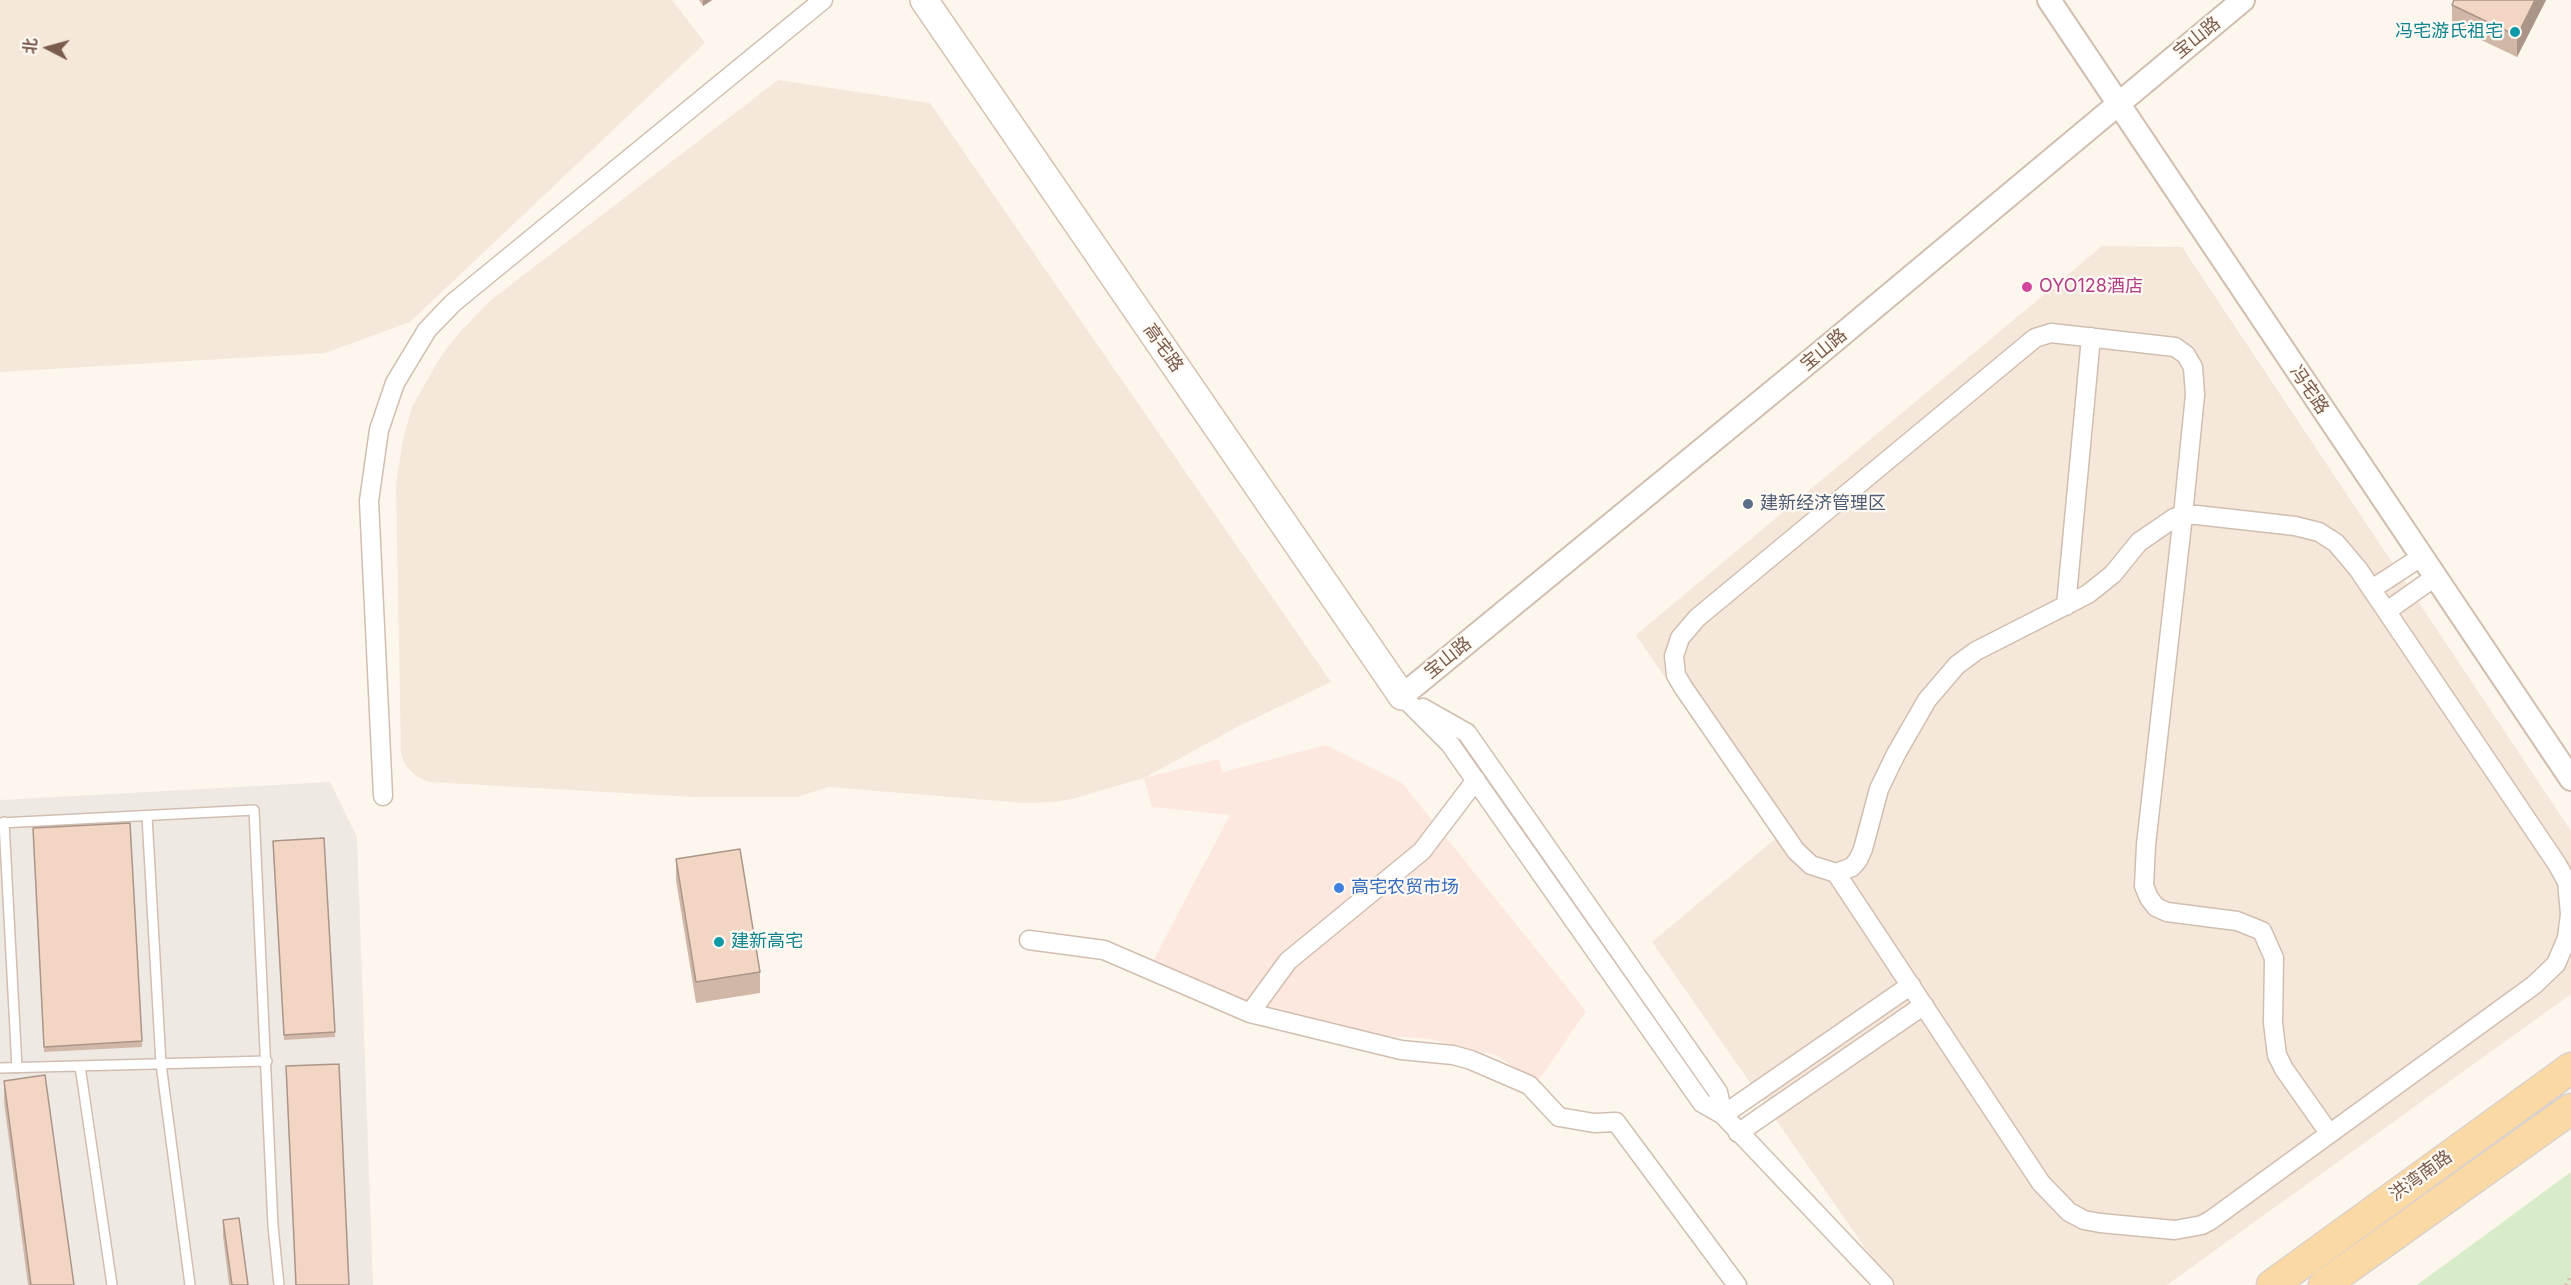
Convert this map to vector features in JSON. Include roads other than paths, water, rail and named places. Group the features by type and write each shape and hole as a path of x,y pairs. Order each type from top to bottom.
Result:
{"main road":[{"name":"高宅路","path":"924,0 1402,696"},
{"name":"洪湾南路","path":"2272,1285 2571,1068"},
{"name":"洪湾南路","path":"2324,1285 2571,1109"}],"street":[{"path":"383,796 369,501 379,430 395,383 428,330 453,303 823,0"},
{"name":"冯宅路","path":"2049,0 2571,779"},
{"name":"宝山路","path":"1402,696 1812,360 2243,0"},
{"path":"1836,873 2041,1183 2069,1212 2084,1220 2175,1230 2202,1225 2329,1134 2547,975 2562,951 2570,914 2567,882 2558,864 2372,589 2336,543 2319,532 2295,526 2183,515 2149,533 2102,584 2066,606 1976,651 1942,680 1911,726 1879,789 1858,860 1852,867 1836,873 1811,865 1796,851 1683,687 1674,666 1674,656 1680,638 1697,618 2035,338 2051,333 2169,344 2181,350 2190,361 2194,375 2195,395 2183,515 2146,845 2144,886 2156,907 2167,912 2237,921 2262,931 2269,942 2274,958 2273,1023 2277,1055 2284,1069 2329,1134"},
{"path":"2066,606 2091,337"},
{"path":"2372,589 2421,557"},
{"path":"2387,611 2435,577"},
{"path":"1402,696 1450,744 1702,1103 1723,1115 1884,1285"},
{"path":"1402,696 1467,733 1718,1092 1723,1115"},
{"path":"1250,1013 1288,961 1422,851 1476,780"},
{"path":"1029,939 1104,950 1250,1013 1401,1050 1453,1055 1471,1060 1530,1085 1558,1117 1594,1123 1616,1122 1737,1285"},
{"path":"1723,1115 1911,985"},
{"path":"1738,1133 1924,1005"}],"lane":[{"path":"17,1068 2,823 254,810 273,1226 279,1285"},
{"path":"147,816 161,1064 190,1285"},
{"path":"0,1068 267,1061"},
{"path":"80,1066 112,1285"}],"place":[{"name":"冯宅游氏祖宅","path":"2515,32"},
{"name":"OYO128酒店","path":"2027,287"},
{"name":"建新经济管理区","path":"1748,504"},
{"name":"高宅农贸市场","path":"1339,888"},
{"name":"建新高宅","path":"719,942"}]}
